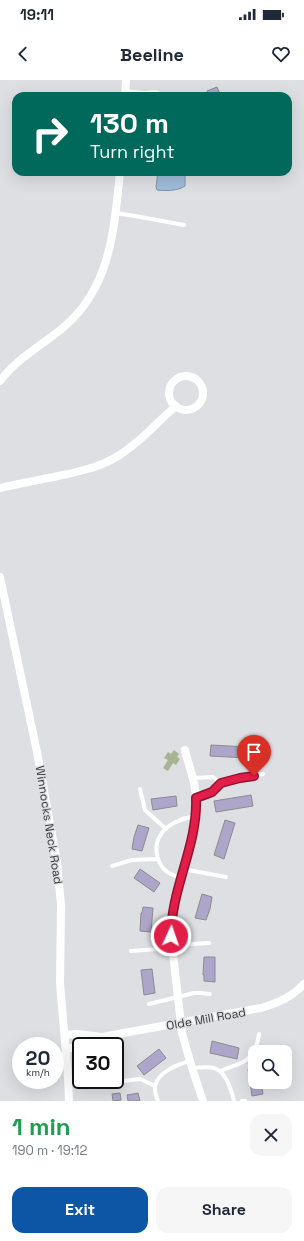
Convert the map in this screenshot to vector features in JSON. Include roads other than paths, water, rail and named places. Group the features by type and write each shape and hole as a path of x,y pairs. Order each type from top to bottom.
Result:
{"street":[{"path":"125,92 126,80"},
{"path":"0,381 15,364 65,326 85,305 96,288 104,267 110,243 116,213 120,176"},
{"path":"182,376 196,378 200,382 203,390 201,401 195,407 190,409 184,409 176,406 172,402 170,396 170,388 173,383 182,376"},
{"path":"0,488 64,475 103,464 131,447 176,406"},
{"name":"Winnocks Neck Road","path":"0,577 37,752 57,862 61,905 60,984 69,1101"},
{"path":"185,750 196,798 195,816 192,835 173,909 171,927 172,948 184,1042 203,1101"},
{"name":"Olde Mill Road","path":"65,1035 77,1034 102,1037 261,1008 285,999 304,984"},
{"name":"Olde Mill Road","path":"66,1049 72,1048"}],"lane":[{"path":"116,213 184,225"},
{"path":"196,798 212,792 221,783 263,774"},
{"path":"192,778 213,777 221,783"},
{"path":"140,789 145,810 166,829"},
{"path":"180,878 164,869 158,859 158,840 160,835 166,829 180,820 195,816"},
{"path":"112,866 132,860 158,859"},
{"path":"183,869 226,877"},
{"path":"131,951 172,948 209,942"},
{"path":"149,1004 198,993 210,994"},
{"path":"221,1071 241,1064 252,1056 257,1047 259,1034"},
{"path":"158,1101 156,1086 159,1078 178,1064 191,1064 216,1068 221,1071 226,1079 234,1101"},
{"path":"124,1081 140,1079 156,1086"}],"water":[{"path":"157,176 185,176 185,186 182,188 175,190 157,190"}]}
